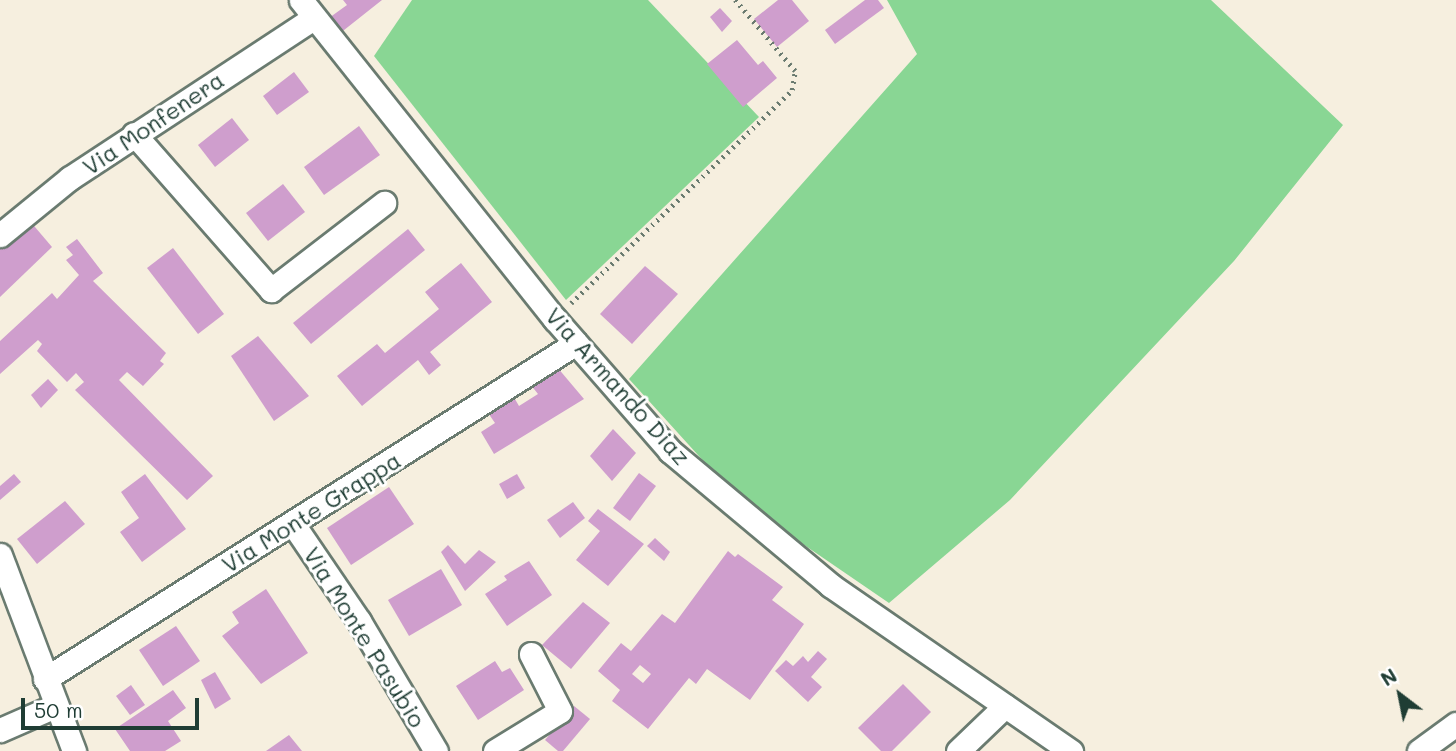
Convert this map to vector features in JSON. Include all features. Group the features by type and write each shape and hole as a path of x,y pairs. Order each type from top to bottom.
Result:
{"street":[{"name":"Via Armando Diaz","path":"306,9 555,319 670,451 830,585 1071,751"},
{"name":"Via Monfenera","path":"0,235 306,9"},
{"path":"134,134 271,290 384,202"},
{"name":"Via Monte Grappa","path":"45,678 576,343"},
{"name":"Via Monte Pasubio","path":"292,524 359,621 436,751"},
{"path":"0,555 74,751"},
{"path":"495,751 560,711 531,654"},
{"path":"0,730 55,706"},
{"path":"958,751 1005,706"},
{"path":"1419,751 1456,724"}],"path":[{"path":"555,319 792,90 794,71 735,0"}],"green space":[{"path":"412,0 648,0 759,117 566,300 374,56"},
{"path":"887,0 1211,0 1343,125 1234,261 1010,500 889,603 778,527 717,476 629,379 917,54"}],"building":[{"path":"343,0 382,0 334,38 322,23 347,5"},
{"path":"778,0 792,0 809,21 777,47 754,19"},
{"path":"865,0 878,0 884,8 835,44 825,30"},
{"path":"720,8 732,21 722,32 710,17"},
{"path":"737,40 758,65 763,61 777,78 743,107 707,64"},
{"path":"294,72 309,92 277,115 263,96"},
{"path":"232,118 249,140 215,167 198,145"},
{"path":"359,126 380,155 324,195 304,167"},
{"path":"283,184 305,212 268,241 246,213"},
{"path":"29,220 52,247 0,297 0,244"},
{"path":"408,229 425,250 311,344 293,323"},
{"path":"77,239 103,273 93,281 166,353 160,361 164,364 143,386 127,372 119,380 213,476 187,500 75,390 84,382 76,373 67,382 37,351 42,344 38,340 0,374 0,341 52,293 57,299 79,275 66,260 73,255 66,247"},
{"path":"173,248 224,314 198,334 147,268"},
{"path":"461,263 492,302 430,352 441,365 429,375 418,360 362,406 337,376 377,344 385,353 439,309 425,292"},
{"path":"645,266 678,294 632,344 600,314"},
{"path":"258,336 309,396 274,421 231,356"},
{"path":"557,367 584,399 494,454 481,432 495,423 486,410 512,394 519,406 538,394 530,384"},
{"path":"48,379 58,390 41,408 31,395"},
{"path":"613,429 636,453 612,481 590,456"},
{"path":"639,473 656,486 630,521 613,508"},
{"path":"14,474 21,482 0,500 0,486"},
{"path":"145,474 186,529 142,562 120,532 139,518 121,492"},
{"path":"517,474 525,488 507,499 499,484"},
{"path":"389,487 414,524 351,565 327,528"},
{"path":"65,501 85,524 37,564 17,539"},
{"path":"573,502 585,518 560,538 547,520"},
{"path":"598,509 644,544 608,586 576,560 600,531 588,521"},
{"path":"655,538 670,552 664,561 647,546"},
{"path":"448,545 465,564 479,550 496,562 465,591 441,552"},
{"path":"728,551 735,557 738,554 783,587 772,600 804,624 750,700 707,669 696,684 689,678 648,729 612,701 620,690 598,671 621,643 631,651 662,614 675,623","holes":["640,665 651,674 643,683 632,674"]},
{"path":"529,561 552,595 507,626 485,594 507,580 504,576"},
{"path":"441,569 462,605 409,636 388,600"},
{"path":"266,589 308,653 261,684 222,636 239,623 232,612"},
{"path":"583,602 610,623 571,669 542,645"},
{"path":"176,626 200,661 163,686 139,650"},
{"path":"818,651 827,659 811,677 822,687 808,702 775,671 786,660 793,666 803,656 808,662"},
{"path":"495,661 502,672 510,668 524,690 478,720 456,686"},
{"path":"215,672 231,699 215,709 201,680"},
{"path":"903,684 931,712 892,751 881,751 858,728"},
{"path":"131,685 145,705 130,715 116,696"},
{"path":"173,690 186,708 168,721 181,741 165,751 130,751 115,729"},
{"path":"574,706 590,719 563,751 558,751 545,740"},
{"path":"289,735 302,751 266,751"}]}
